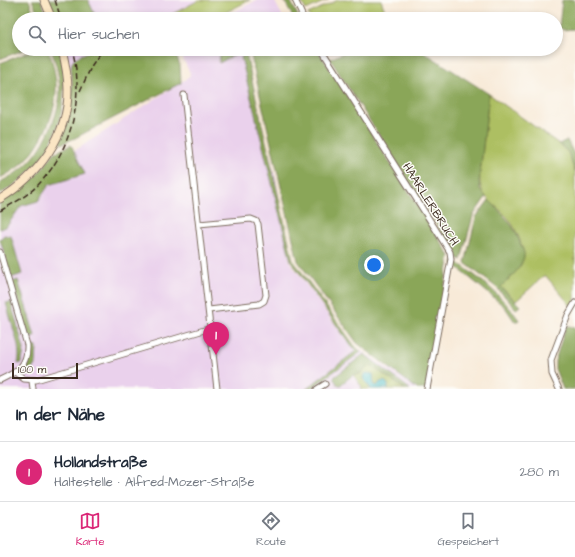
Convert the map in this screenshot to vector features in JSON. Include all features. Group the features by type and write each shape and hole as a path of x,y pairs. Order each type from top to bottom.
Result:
{"main road":[{"path":"44,0 49,12"},
{"path":"0,199 23,184 51,150 60,134 68,90 68,76 64,56"}],"street":[{"path":"295,0 301,12"},
{"name":"HAARLERBRUCH","path":"325,56 450,252 451,260 426,389"},
{"path":"184,95 217,389"},
{"path":"199,224 251,219 256,221 258,224 261,242 266,295 264,301 259,304 209,310"},
{"path":"0,252 27,345 27,357 24,363 16,372 0,380"},
{"path":"559,389 552,374 551,360 568,315 575,303"},
{"path":"16,372 21,377 32,380 211,328"},
{"path":"32,380 33,389"},
{"path":"317,389 325,384"}],"shaded area":[{"path":"43,0 199,0 176,12 47,12"},
{"path":"257,0 274,0 280,12 234,12"},
{"path":"65,56 92,56 69,68"},
{"path":"182,56 243,56 276,178 290,262 346,340 418,389 0,389 0,199 189,77 190,73"}],"green space":[{"path":"0,0 29,0 33,12 12,12 12,54 0,59"},
{"path":"32,0 41,0 46,12 37,12"},
{"path":"48,0 88,0 94,12 53,12"},
{"path":"199,0 250,0 227,12 176,12"},
{"path":"284,0 290,0 296,12 290,12"},
{"path":"300,0 328,0 306,10"},
{"path":"338,0 381,0 385,12 312,12"},
{"path":"562,0 575,0 575,29 563,30 563,12 561,12"},
{"path":"18,56 50,56 56,86 53,110 41,139 23,163 0,178 0,63"},
{"path":"53,56 61,56 64,92 56,132 47,150 34,166 19,181 0,194 0,182 25,166 34,157 48,134 55,116 60,94 57,68"},
{"path":"176,56 180,65 181,83 61,144 59,142 67,121 71,100 72,63 77,57"},
{"path":"220,56 232,56 219,63"},
{"path":"246,56 293,260 354,345 361,352 310,389 306,389 356,351 291,261 241,57"},
{"path":"251,56 321,56 450,256 426,389 417,389 357,343 298,261"},
{"path":"337,56 430,56 489,94 479,182 480,189 486,197 473,216 461,260 458,258 330,59"},
{"path":"489,94 568,152 575,172 575,301 571,306 545,275 516,301 501,287 524,255 515,228 505,215 486,198 481,188 480,174"},
{"path":"567,140 575,156 575,172 568,152 559,144"},
{"path":"71,145 85,174 49,185 38,201 21,206 7,226 0,229 0,202 14,194 34,178 54,153"},
{"path":"489,200 512,226 524,253 520,266 501,287 520,306 516,309 497,288 465,263 476,217"},
{"path":"4,235 11,236 22,274 11,278 0,239"},
{"path":"454,260 481,280 505,302 519,320 515,322 505,307 453,264"},
{"path":"18,280 35,336 33,338 29,336 12,282"},
{"path":"11,302 24,349 21,363 18,364 18,345 6,303"},
{"path":"566,326 575,327 575,389 563,389 555,369 555,361"},
{"path":"33,346 37,347 36,363 28,376 31,348"},
{"path":"364,354 410,389 405,389 370,365 359,374 353,375 339,386 333,378"},
{"path":"370,365 405,389 388,389 374,385 373,380 363,378 371,389 361,389 362,387 353,375 360,374"}],"water":[{"path":"364,374 373,374 374,385 377,386 380,382 384,381 388,384 388,389 371,389 363,378"}],"railway":[{"path":"55,0 59,12"},
{"path":"0,211 34,189 50,171 59,156 73,122 76,103 77,85 74,56"},
{"path":"80,91 92,65 98,56"}],"place":[{"name":"Hollandstraße","path":"216,355"}]}
